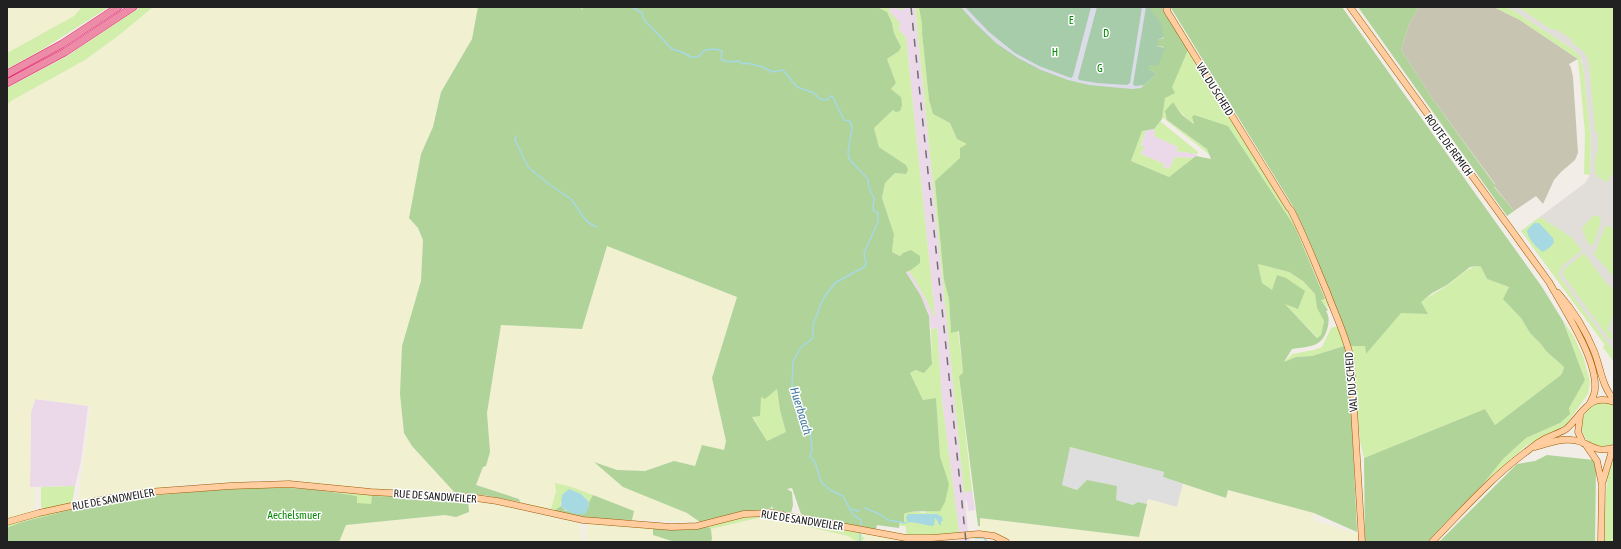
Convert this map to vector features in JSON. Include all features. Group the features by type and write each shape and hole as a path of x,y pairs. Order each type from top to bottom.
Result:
{"highway":[{"path":"7,74 62,44 118,7"},
{"path":"7,83 65,52 132,7"}],"main road":[{"name":"ROUTE DE REMICH","path":"1350,7 1549,282 1566,302 1587,334 1600,367 1605,386 1614,401"},
{"name":"VAL DU SCHEID","path":"1167,9 1290,209 1301,230 1348,345 1351,359 1362,542"},
{"name":"ROUTE DE REMICH","path":"1549,282 1576,329 1586,350 1595,381 1595,391 1590,403"},
{"path":"1601,542 1602,485 1597,461 1578,432 1580,416 1583,410 1590,403 1597,400 1614,401"},
{"path":"1432,542 1502,472 1541,441 1564,430 1580,416"},
{"path":"1530,449 1552,442 1572,440 1598,450 1614,449"},
{"path":"1602,485 1609,459 1614,449"},
{"name":"RUE DE SANDWEILER","path":"7,522 39,513 99,500 148,492 230,486 288,484 371,492 469,497 590,521 672,527 697,526 758,512 777,514 915,539 986,535 994,536 1006,542"}],"shaded area":[{"path":"890,7 904,10 904,7 915,7 964,492 972,491 975,510 968,511 967,501 965,501 969,542 960,542 942,400 937,328 931,329 928,312 921,296 906,271 908,270 917,282 935,316 906,37 899,30 889,11"},
{"path":"961,7 965,7 989,32 1015,53 1039,66 1071,78 1073,76 1091,7 1097,7 1078,78 1079,80 1097,83 1127,85 1130,83 1142,7 1146,7 1133,84 1135,86 1144,85 1141,88 1133,89 1089,85 1068,80 1041,70 1018,58 996,43"},
{"path":"1419,7 1494,7 1520,20 1578,59 1569,64 1573,77 1578,153 1575,160 1554,180 1543,204 1536,196 1514,211 1494,186 1495,184 1432,98 1401,50 1409,24"},
{"path":"1508,7 1614,7 1614,362 1603,347 1605,345 1521,231 1585,183 1590,175 1591,141 1582,61 1574,50"},
{"path":"1154,129 1161,139 1178,147 1176,151 1197,154 1196,156 1194,158 1175,157 1169,169 1163,167 1164,164 1141,154 1141,146 1146,130"},
{"path":"35,399 88,406 81,461 75,486 30,487 31,412"},
{"path":"1069,447 1164,472 1163,477 1183,484 1177,507 1148,499 1147,504 1139,502 1134,505 1115,500 1117,486 1077,490 1062,485"}],"green space":[{"path":"7,7 82,7 74,16 7,53"},
{"path":"82,7 109,7 40,51 7,69 7,53 74,16"},
{"path":"140,7 153,7 118,36 85,60 11,101 7,105 7,88 67,56"},
{"path":"153,7 478,7 472,39 441,92 433,127 421,154 409,218 418,228 423,240 421,281 402,346 400,393 404,433 412,446 456,494 375,489 298,481 267,480 182,485 121,492 80,501 78,500 91,406 35,399 31,412 30,487 35,487 36,499 33,511 7,520 7,105 11,101 85,60 118,36"},
{"path":"478,7 580,7 583,10 582,7 877,7 887,12 892,23 894,33 901,47 899,51 887,59 896,83 891,89 901,97 902,105 900,111 896,112 893,110 874,128 879,147 906,165 908,170 906,174 895,173 885,183 882,198 894,234 892,252 900,256 911,250 920,256 920,263 906,272 921,296 929,316 932,364 924,373 916,370 910,373 923,400 936,398 940,456 949,484 945,502 940,511 907,513 904,514 904,524 900,521 899,528 877,525 876,529 873,529 807,517 801,514 792,488 787,489 792,492 793,505 791,513 773,510 772,506 770,509 734,513 714,520 700,522 687,513 623,487 594,462 617,470 645,471 674,461 695,466 702,445 724,450 726,441 712,378 737,297 607,246 582,329 501,325 487,413 490,452 486,466 483,467 476,485 519,499 520,502 484,495 456,494 412,446 404,433 400,394 402,346 421,281 423,240 418,228 409,218 421,154 433,127 441,92 472,39","holes":["777,389 780,410 786,432 767,441 752,417 760,416 761,397 765,399"]},
{"path":"877,7 891,7 889,11 900,23 899,30 906,37 934,317 927,301 901,256 892,252 894,234 882,198 885,183 895,173 906,174 906,165 879,147 874,128 893,110 901,97 891,89 896,83 887,59 899,51 898,40 887,12"},
{"path":"891,7 904,7 904,10"},
{"path":"915,7 919,7 929,100 933,114 950,123 957,139 968,144 960,157 944,280 949,299 951,333 958,331 963,373 959,376 972,491 964,492"},
{"path":"919,7 961,7 979,27 999,44 1020,58 1041,69 1064,78 1088,84 1141,88 1157,74 1149,69 1149,64 1164,47 1157,46 1157,40 1164,38 1149,7 1162,7 1188,50 1172,87 1175,93 1165,98 1162,119 1154,129 1142,131 1131,161 1169,177 1196,156 1211,159 1207,149 1167,120 1165,111 1173,102 1182,115 1194,124 1192,117 1194,115 1228,126 1295,227 1325,299 1321,300 1328,310 1326,311 1329,322 1326,333 1319,342 1315,345 1292,349 1284,362 1296,357 1312,356 1344,346 1349,361 1357,532 1314,513 1228,490 1226,498 1163,477 1164,472 1070,447 1062,485 1077,490 1087,480 1117,486 1116,500 1133,505 1138,502 1147,504 1139,537 980,518 980,526 978,526 959,376 963,373 959,331 951,333 949,299 944,280 935,181 960,158 960,148 967,144 957,139 950,123 933,114 929,100 922,23","holes":["1258,264 1289,272 1303,281 1315,294 1317,308 1324,321 1321,335 1317,338 1285,304 1298,309 1305,291 1286,278 1277,275 1272,290 1262,283"]},
{"path":"961,7 1149,7 1161,23 1164,37 1158,40 1157,46 1165,48 1158,66 1149,65 1149,69 1157,74 1141,88 1088,84 1041,70 1019,59 979,28"},
{"path":"1171,7 1342,7 1542,287 1563,321 1585,380 1569,408 1570,414 1560,423 1526,438 1503,459 1484,483 1427,542 1365,542 1364,458 1485,409 1495,425 1561,375 1564,367 1546,351 1530,333 1521,318 1503,299 1509,287 1487,279 1481,267 1478,266 1470,267 1447,285 1432,293 1421,302 1428,314 1401,313 1366,354 1365,346 1351,346 1294,208"},
{"path":"1358,7 1419,7 1409,24 1401,50 1432,98 1495,185 1494,187 1514,211 1507,216"},
{"path":"1494,7 1508,7 1574,50 1579,55 1583,66 1591,141 1590,175 1584,174 1585,133 1578,59 1520,20"},
{"path":"1518,7 1614,7 1614,179 1612,175 1610,175 1608,182 1599,178 1595,169 1595,160 1598,151 1598,134 1595,130 1589,62 1585,53 1572,43 1571,39 1556,29 1552,30"},
{"path":"1188,50 1291,216 1330,309 1320,300 1325,299 1295,227 1228,126 1196,124 1185,117 1173,102 1167,120 1207,149 1210,155 1162,117 1165,98"},
{"path":"1160,121 1198,152 1197,154 1176,151 1178,147 1154,136 1154,129"},
{"path":"1146,130 1141,145 1144,147 1141,154 1164,164 1163,167 1169,169 1175,157 1194,158 1169,177 1131,161 1142,131"},
{"path":"1593,216 1599,216 1601,221 1594,244 1591,246 1587,242 1582,228"},
{"path":"1540,217 1571,237 1582,250 1561,267 1558,275 1612,349 1614,348 1614,362 1603,347 1605,345 1521,231"},
{"path":"1606,225 1614,230 1614,277 1594,255"},
{"path":"607,246 737,297 712,378 726,441 724,451 695,466 674,461 645,471 617,470 595,463 687,513 700,522 632,520 633,511 569,486 556,483 557,491 551,509 520,502 519,499 476,485 490,452 487,413 501,324 582,329"},
{"path":"1584,253 1607,284 1614,290 1614,312 1608,329 1613,337 1611,339 1563,275 1563,270"},
{"path":"1258,264 1289,272 1303,281 1315,294 1317,308 1324,321 1321,335 1318,338 1284,303 1277,275 1272,291 1262,283"},
{"path":"1478,266 1481,267 1487,279 1509,287 1504,299 1521,318 1530,333 1546,351 1564,367 1561,375 1495,425 1485,409 1364,458 1360,441 1351,346 1365,346 1366,354 1401,312 1428,314 1420,302 1448,285 1466,271"},
{"path":"1563,321 1574,337 1584,359 1590,382 1588,394 1566,425 1527,445 1484,483 1503,459 1526,438 1560,423 1585,380"},
{"path":"1339,327 1346,346 1349,361 1343,346 1312,356 1296,357 1283,363 1292,354 1322,347 1331,328"},
{"path":"937,328 942,400 959,532 956,532 955,534 923,536 906,535 906,526 900,526 900,521 904,523 904,514 908,511 925,513 949,484 940,456 936,399 923,400 910,373 932,364 931,329"},
{"path":"777,389 780,410 787,432 767,441 752,416 761,397 765,398"},
{"path":"1601,401 1614,404 1614,444 1604,447 1596,446 1589,442 1584,436 1582,428 1582,420 1585,412 1592,405"},
{"path":"1547,455 1594,460 1596,465 1595,542 1439,542 1517,464 1535,461"},
{"path":"1614,456 1614,542 1604,542 1608,476"},
{"path":"555,483 569,486 593,495 589,502 581,494 560,503 561,506 555,510 551,509 556,491"},
{"path":"1183,484 1225,498 1227,490 1314,513 1313,520 1358,534 1358,542 1013,542 995,533 978,530 978,526 980,526 979,518 1139,537 1148,499 1177,507"},
{"path":"75,486 71,504 44,510 41,507 41,487"},
{"path":"266,487 159,495 107,503 18,523 7,528 7,525 72,507 139,495 215,488"},
{"name":"Aechelsmuer","path":"266,487 312,489 357,496 357,503 371,504 372,496 468,499 469,512 456,517 445,515 346,525 339,542 7,542 7,528 18,523 80,508 159,495"},
{"path":"312,489 410,497 372,496 371,505 357,503 357,496"},
{"path":"484,495 551,509 550,510"},
{"path":"593,495 634,511 632,520 591,519 557,513 555,510 561,506 566,511 588,509 589,502"},
{"path":"471,499 579,523 583,542 339,542 346,525 445,515 456,517 469,512"},
{"path":"757,515 772,515 860,533 865,539 856,541 848,536 771,518 758,518 711,529 708,527 729,520"},
{"path":"758,518 771,518 848,536 858,542 711,542 711,529"},
{"path":"586,523 653,528 654,535 675,542 587,542"},
{"path":"708,527 711,529 711,542 675,542 653,535 653,528 690,530"},
{"path":"860,533 894,539 894,542 861,542 865,539"}],"water":[{"path":"1534,223 1539,223 1553,238 1554,243 1543,252 1538,248 1527,233 1527,230"},
{"path":"569,489 581,494 589,502 588,509 585,514 572,513 561,506 562,495"},
{"path":"908,514 937,514 942,517 943,521 941,521 941,525 939,525 935,518 934,525 932,526 911,522 908,523 906,518"}],"waterway":[{"name":"Huerbaach","path":"632,7 642,13 644,20 672,49 691,57 698,57 705,50 716,49 722,51 722,60 729,62 739,61 742,64 747,63 763,67 772,72 783,70 797,87 814,93 820,99 827,100 831,96 833,97 844,120 850,121 852,128 848,152 849,159 868,179 869,188 874,198 873,210 878,213 878,222 864,253 866,264 864,267 835,283 823,299 813,325 813,338 801,347 793,362 792,387 810,431 812,449 810,457 815,462 821,482 830,490 843,496 853,515 861,520 861,525"},
{"path":"516,136 515,140 528,167 550,185 571,199 584,218 596,227"},
{"path":"865,508 888,520 906,523"},
{"path":"852,509 857,511 859,510"},
{"name":"Huerbaach","path":"860,533 860,542"},
{"path":"975,538 984,538 987,542"}],"railway":[{"path":"911,7 966,542"}],"park label":[{"name":"E","path":"1071,20"},
{"name":"D","path":"1106,33"},
{"name":"H","path":"1055,52"},
{"name":"G","path":"1100,68"}]}
